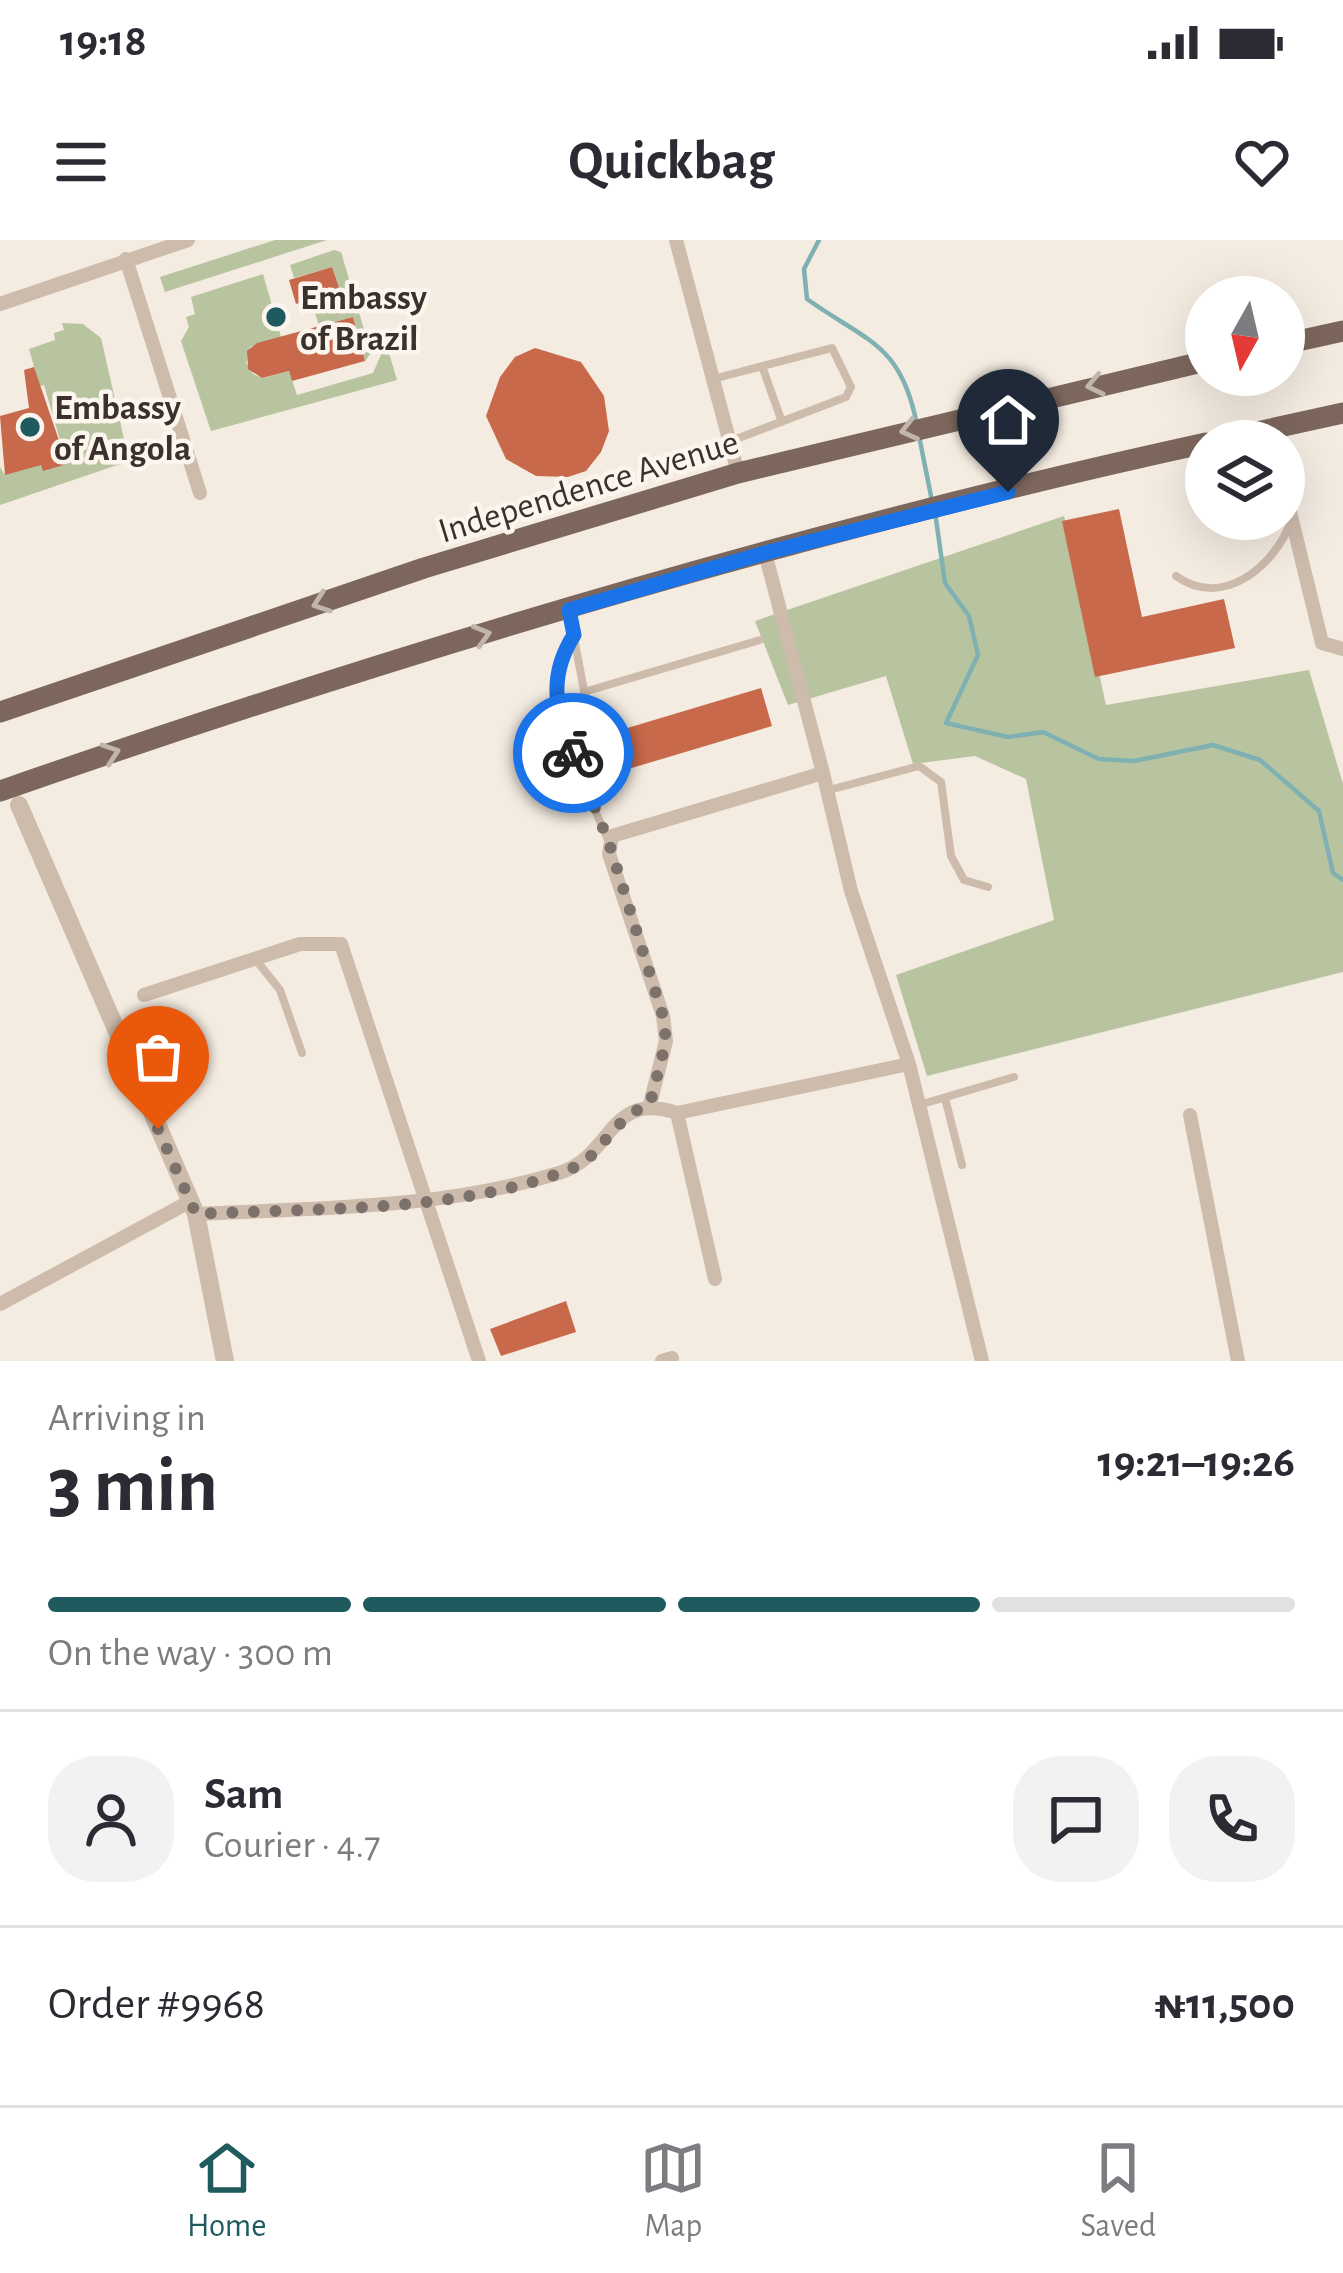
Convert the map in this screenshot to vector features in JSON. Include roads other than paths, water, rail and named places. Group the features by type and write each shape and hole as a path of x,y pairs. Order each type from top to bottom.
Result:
{"main road":[{"path":"1305,339 1343,331"},
{"name":"Independence Avenue","path":"0,712 424,568 738,473 1185,366"},
{"path":"1305,425 1343,413"},
{"path":"9,798 264,701 569,610 765,553 1185,448"}],"street":[{"path":"0,304 188,240"},
{"path":"676,240 738,473"},
{"path":"126,259 200,493"},
{"path":"1297,540 1322,643 1343,649"},
{"path":"765,553 851,891 909,1064 982,1361"},
{"path":"650,1104 666,1041 663,1016 609,843 618,830 823,773"},
{"path":"9,798 192,1208 225,1361"},
{"path":"144,995 326,940 346,951 479,1361"},
{"path":"0,1304 192,1208 427,1202 580,1165 626,1114 650,1104 677,1113 909,1064"},
{"path":"677,1113 715,1279"},
{"path":"1190,1115 1238,1361"}],"lane":[{"path":"713,379 825,348 838,354 851,387 846,397 730,442"},
{"path":"761,366 782,422"},
{"path":"1176,576 1192,587 1233,587 1261,564 1278,540"},
{"path":"569,610 584,692 611,787"},
{"path":"574,635 556,662 554,690 566,736 609,843"},
{"path":"584,692 760,640"},
{"path":"828,790 919,766 940,782 951,856 964,880 988,887"},
{"path":"255,959 280,990 302,1053"},
{"path":"919,1105 1014,1077"},
{"path":"945,1098 962,1166"}],"waterway":[{"path":"819,240 804,269 807,299 891,360 902,377 917,425"},
{"path":"919,436 932,501"},
{"path":"935,512 945,583 969,616 978,655 946,723 1008,737 1043,732 1099,759 1134,761 1213,745 1260,760 1319,811 1333,873 1343,880"}],"place":[{"name":"Embassy of Brazil","path":"276,317"},
{"name":"Embassy of Angola","path":"30,427"}]}
